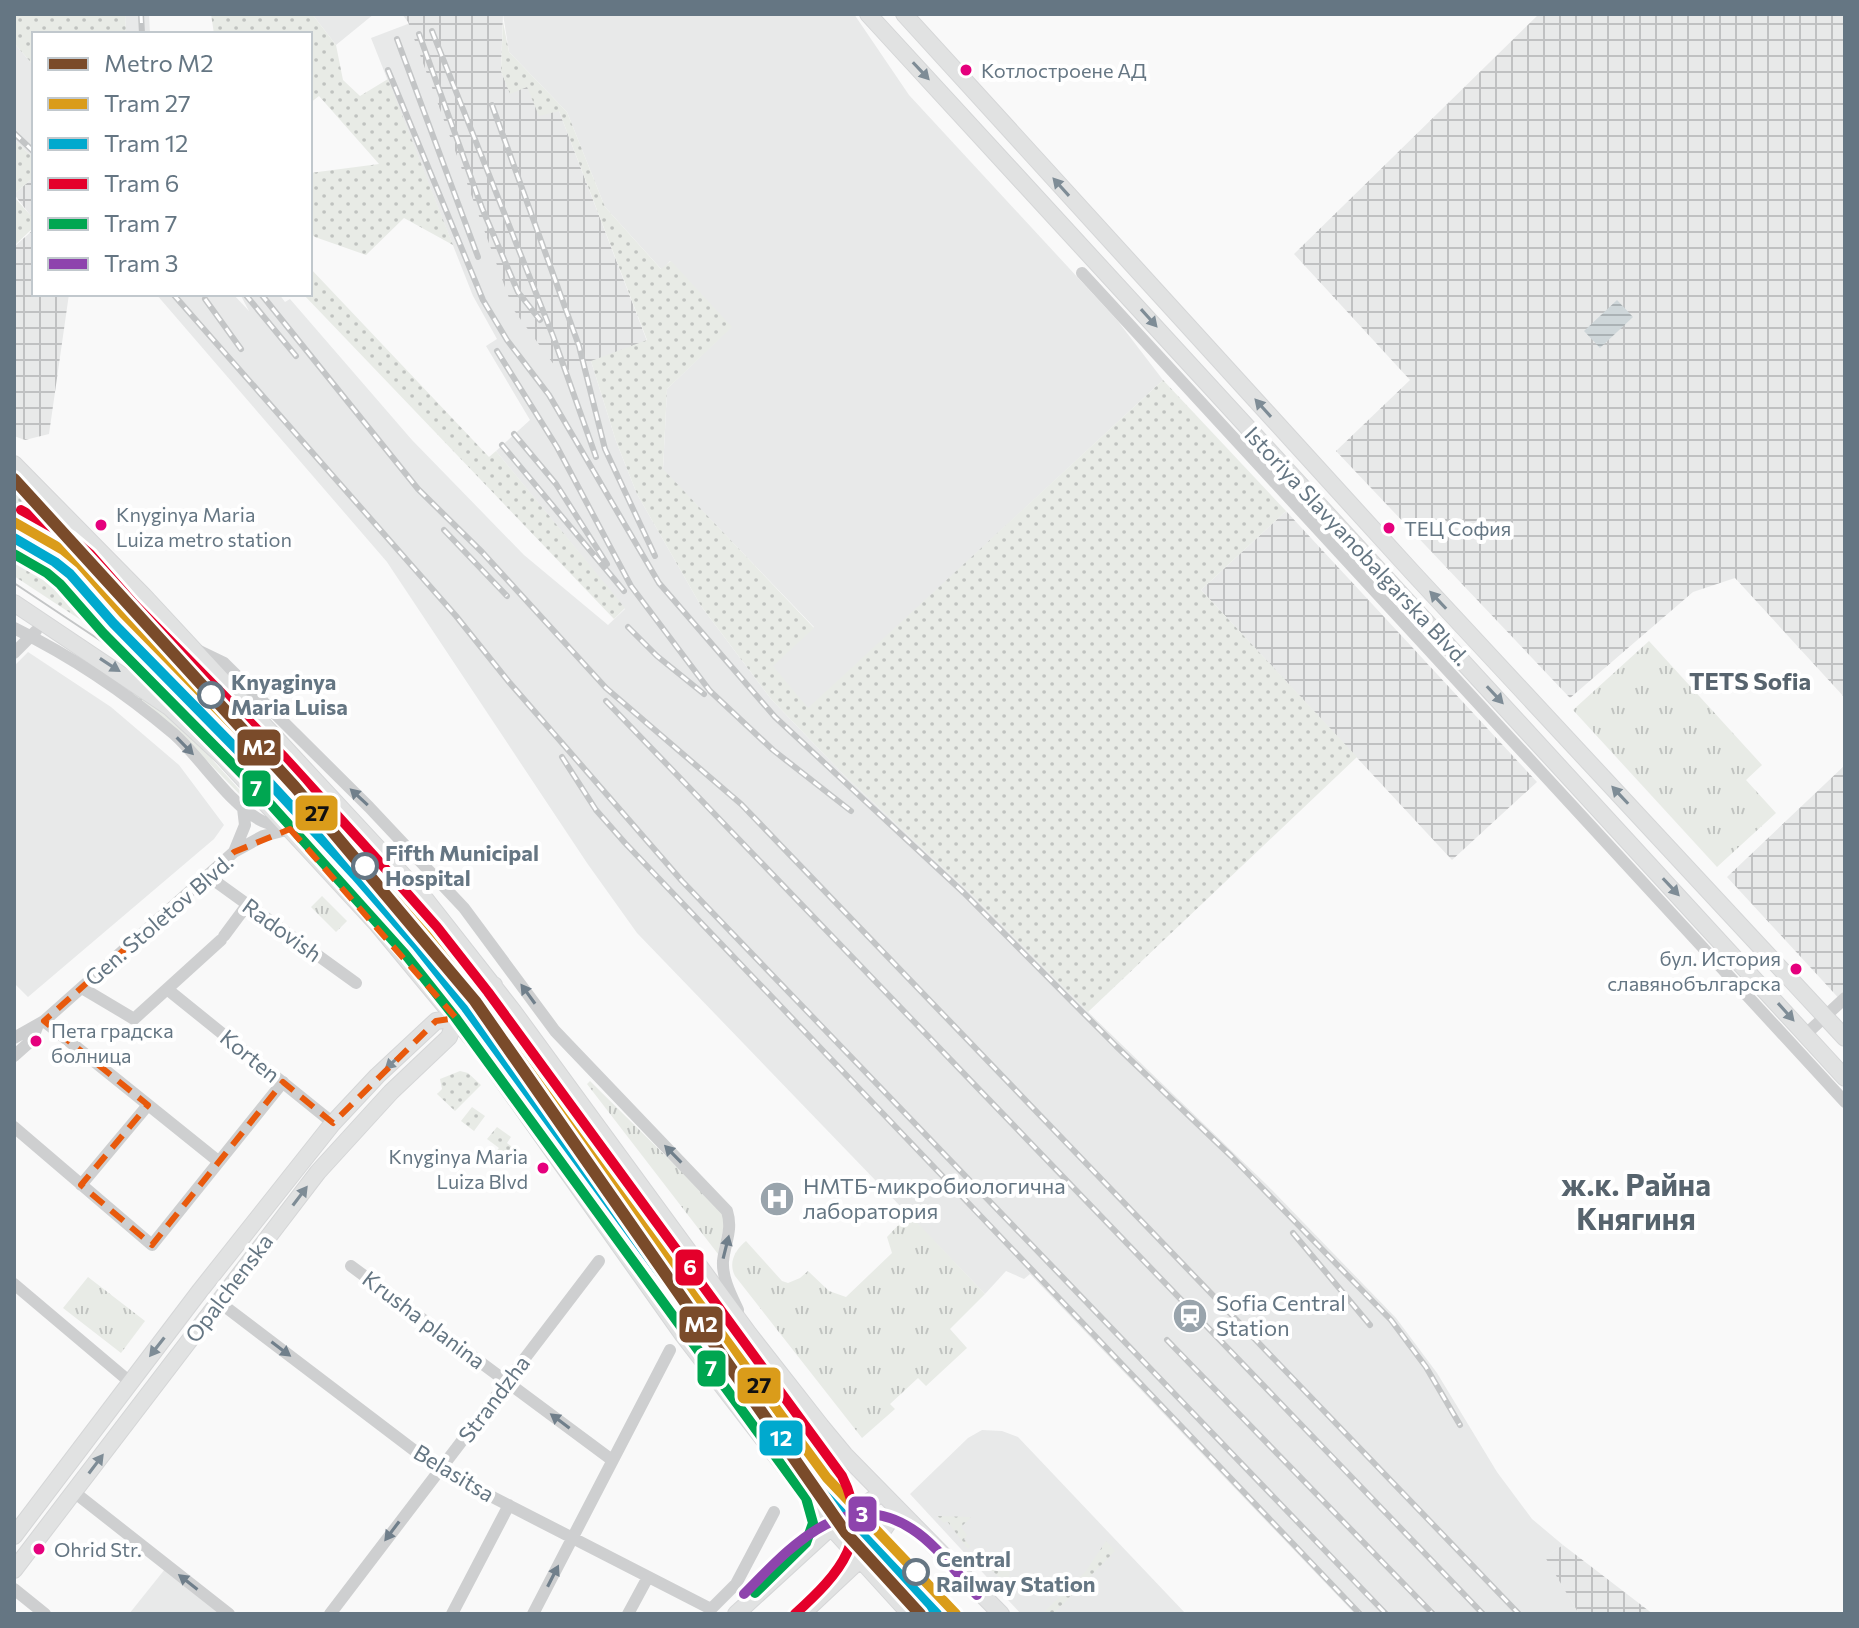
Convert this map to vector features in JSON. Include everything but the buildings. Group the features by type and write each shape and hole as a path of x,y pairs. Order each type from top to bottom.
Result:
{"main road":[{"name":"Istoriya Slavyanobalgarska Blvd.","path":"868,14 1845,1078"},
{"name":"Istoriya Slavyanobalgarska Blvd.","path":"904,14 1413,573 1838,1008 1845,1038"},
{"path":"16,468 191,647 426,900 494,985 749,1334 837,1445 1001,1614"},
{"path":"14,603 169,707 223,757 377,924 501,1076 683,1335 831,1527 910,1614"},
{"name":"Opalchenska","path":"14,1570 318,1172 391,1092 449,1037 456,1018 494,985"},
{"name":"Opalchenska","path":"14,1536 333,1123 377,1076 436,1021 456,1018"},
{"path":"736,1614 831,1527 882,1493"},
{"path":"802,1614 860,1560 898,1509"}],"street":[{"name":"Istoriya Slavyanobalgarska Blvd.","path":"1082,273 1845,1102"},
{"path":"14,653 45,622 79,665"},
{"path":"14,628 126,696 177,737 243,808 262,821 290,829"},
{"path":"191,647 224,663 369,807 464,908 555,1031 727,1211 730,1234 723,1269 726,1284 749,1334"},
{"path":"234,852 245,825 243,808"},
{"name":"Gen. Stoletov Blvd.","path":"14,1038 41,1024 234,852 263,836 290,829"},
{"name":"Radovish","path":"208,876 356,983"},
{"path":"82,988 134,1019 222,938 247,905"},
{"name":"Korten","path":"167,989 333,1123"},
{"path":"1805,1035 1838,1008"},
{"path":"41,1024 218,1161"},
{"name":"Gen. Stoletov Blvd.","path":"14,1056 32,1040 41,1024"},
{"path":"14,1127 152,1245 283,1082"},
{"path":"81,1185 148,1105"},
{"name":"Strandzha","path":"330,1614 599,1261"},
{"name":"Krusha planina","path":"351,1266 612,1460"},
{"path":"14,1284 130,1382"},
{"name":"Belasitsa","path":"219,1302 440,1470 711,1609 736,1584 774,1512"},
{"path":"533,1614 670,1350"},
{"path":"74,1492 229,1614"},
{"path":"452,1614 509,1505"},
{"path":"628,1614 648,1577"},
{"path":"14,1589 45,1614"}],"highlighted area":[{"path":"290,829 456,1018 436,1021 333,1123 283,1082 152,1245 81,1185 148,1105 44,1021 234,852"}],"shaded area":[{"path":"125,14 149,14 150,32 126,32"},
{"path":"312,14 374,14 336,45"},
{"path":"402,14 503,14 501,71 510,93 527,86 559,111 647,341 560,373 513,309 408,22"},
{"path":"434,14 591,361 616,441 637,494 701,606 771,699 845,776 972,895 1267,1185 1396,1318 1437,1373 1497,1472 1532,1519 1563,1545 1546,1557 1579,1614 1355,1614 1030,1274 1024,1279 1006,1271 985,1294 637,933 387,562 158,296 235,296 249,311 241,296 280,296 285,302 290,299 412,440 524,555 608,625 625,609 496,451 530,420 486,346 497,339 473,296 371,38"},
{"path":"503,14 854,14 909,95 1117,320 1163,380 808,709 772,666 814,627 663,470 667,389 731,327 670,261 662,270 605,207 567,112 509,52"},
{"path":"1539,14 1845,14 1845,698 1735,578 1693,592 1570,698 1336,451 1410,380 1294,254"},
{"path":"14,43 32,64 32,156 14,140"},
{"path":"32,179 32,217 14,194"},
{"path":"32,231 32,296 69,296 49,434 25,440 14,436 14,247"},
{"path":"1617,300 1633,317 1600,348 1584,331"},
{"path":"1286,511 1537,782 1452,860 1201,590"},
{"path":"28,652 111,707 179,765 224,825 214,839 28,997 14,983 14,666"},
{"path":"1845,765 1845,1005 1727,877"},
{"path":"982,1430 1002,1431 1018,1437 1186,1614 1021,1614 910,1494 968,1438"},
{"path":"1563,1545 1653,1614 1579,1614 1545,1557"},
{"path":"165,1569 222,1614 129,1614"}],"green space":[{"path":"14,14 125,14 126,32 32,32 32,64 14,43"},
{"path":"211,14 312,14 336,45 343,80 360,96 388,79 453,245 404,218 366,255 312,235 312,173 379,164 319,96 312,101 312,32 214,32"},
{"path":"503,22 509,52 567,112 605,207 661,269 671,261 732,327 667,389 663,469 814,628 773,666 808,708 1163,380 1286,511 1201,590 1357,757 1088,1012 972,895 845,776 771,699 701,606 637,494 616,441 591,361 647,340 559,111 539,116 527,87 510,94 501,71"},
{"path":"14,140 32,156 32,179 14,194"},
{"path":"14,197 32,217 32,229 14,246"},
{"path":"312,270 489,457 496,451 625,608 614,619 305,296 312,296"},
{"path":"14,494 41,511 78,553 56,536 14,514"},
{"path":"14,536 41,549 72,572 186,696 134,655 14,576"},
{"path":"1649,641 1762,765 1746,780 1776,813 1717,867 1573,710"},
{"path":"88,660 164,714 201,747 255,807 186,739 86,663"},
{"path":"265,742 364,849 357,855 295,788"},
{"path":"239,756 330,843 323,850"},
{"path":"322,896 347,921 336,932 311,907"},
{"path":"481,1022 708,1332 728,1366 666,1293 483,1037"},
{"path":"500,1024 521,1042 558,1090 815,1441 845,1484 845,1490 802,1438"},
{"path":"460,1071 468,1073 481,1085 455,1111 437,1094 442,1089 440,1079"},
{"path":"590,1081 720,1210 725,1220 718,1254 587,1084"},
{"path":"472,1107 485,1116 474,1131 461,1121"},
{"path":"497,1127 511,1137 507,1143 517,1151 508,1162 495,1153 499,1148 487,1139"},
{"path":"909,1214 985,1294 950,1329 967,1348 926,1386 918,1378 890,1404 895,1409 862,1438 735,1276 733,1262 746,1241 782,1281 788,1283 808,1271 829,1291 846,1297 892,1253 887,1237"},
{"path":"88,1277 145,1321 121,1353 63,1308"},
{"path":"937,1516 971,1517 961,1527 967,1535 964,1539 970,1546 968,1549 947,1521 944,1523"},
{"path":"1106,1541 1115,1551 1053,1614 1042,1614 1086,1571"},
{"path":"981,1557 988,1564 992,1560 999,1567 1010,1557 1009,1592 1002,1584 1004,1581 978,1559"}],"tram line":[{"path":"14,489 36,501 246,726 275,768"},
{"name":"6","path":"21,510 71,538 90,554 133,603 285,758 437,927 488,992 842,1476 851,1498 853,1536 838,1569 795,1614"},
{"name":"27","path":"14,522 63,550 80,564 123,613 275,768 427,936 827,1478 956,1614"},
{"name":"12","path":"14,538 70,574 113,623 265,778 416,945 466,1008 816,1486 937,1614"},
{"name":"7","path":"14,554 60,584 103,633 255,787 405,954 455,1017 806,1498 813,1523 806,1543 755,1593"},
{"path":"14,583 164,683 241,755 270,775"},
{"name":"3","path":"744,1594 779,1559 819,1528 841,1518 863,1514 887,1517 912,1529 938,1551 977,1595"}],"railway":[{"path":"141,14 142,32"},
{"path":"432,31 553,336 596,457"},
{"path":"419,34 482,208 518,292 540,320"},
{"path":"397,39 478,257"},
{"path":"388,70 483,300 507,340 549,395 659,583 775,717 964,893 1231,1156 1391,1320 1426,1367 1460,1425"},
{"path":"492,105 579,346 605,449 655,556"},
{"path":"14,133 32,150"},
{"path":"175,296 456,616 509,682 682,881 1386,1614"},
{"path":"247,296 296,356"},
{"path":"263,296 418,489 482,552 606,688 741,804 1519,1614"},
{"path":"205,299 241,349"},
{"path":"497,351 557,447 631,586 710,691 773,750 851,811"},
{"path":"514,434 556,484 607,564"},
{"path":"502,445 624,591"},
{"path":"444,530 507,596"},
{"path":"628,627 657,656 704,694"},
{"path":"606,701 1483,1614"},
{"path":"562,757 596,810 625,843 1360,1614"},
{"path":"1293,1233 1370,1325"},
{"path":"1167,1340 1433,1614"}],"metro line":[{"name":"M2","path":"14,479 295,787 475,1001 846,1533 920,1614"}],"place":[{"name":"Котлостроене АД","path":"966,70"},
{"name":"Knyginya Maria Luiza metro station","path":"101,525"},
{"name":"ТЕЦ София","path":"1389,528"},
{"name":"Knyaginya Maria Luisa","path":"211,695"},
{"name":"Fifth Municipal Hospital","path":"365,866"},
{"name":"бул. История славянобългарска","path":"1796,969"},
{"name":"Пета градска болница","path":"36,1041"},
{"name":"Knyginya Maria Luiza Blvd","path":"543,1168"},
{"name":"НМТБ-микробиологична лаборатория","path":"777,1199"},
{"name":"Sofia Central Station","path":"1190,1316"},
{"name":"Ohrid Str.","path":"39,1549"},
{"name":"Central Railway Station","path":"916,1572"}],"district":[{"name":"TETS Sofia","path":"1750,682"},
{"name":"ж.к. Райна Княгиня","path":"1636,1203"}]}
